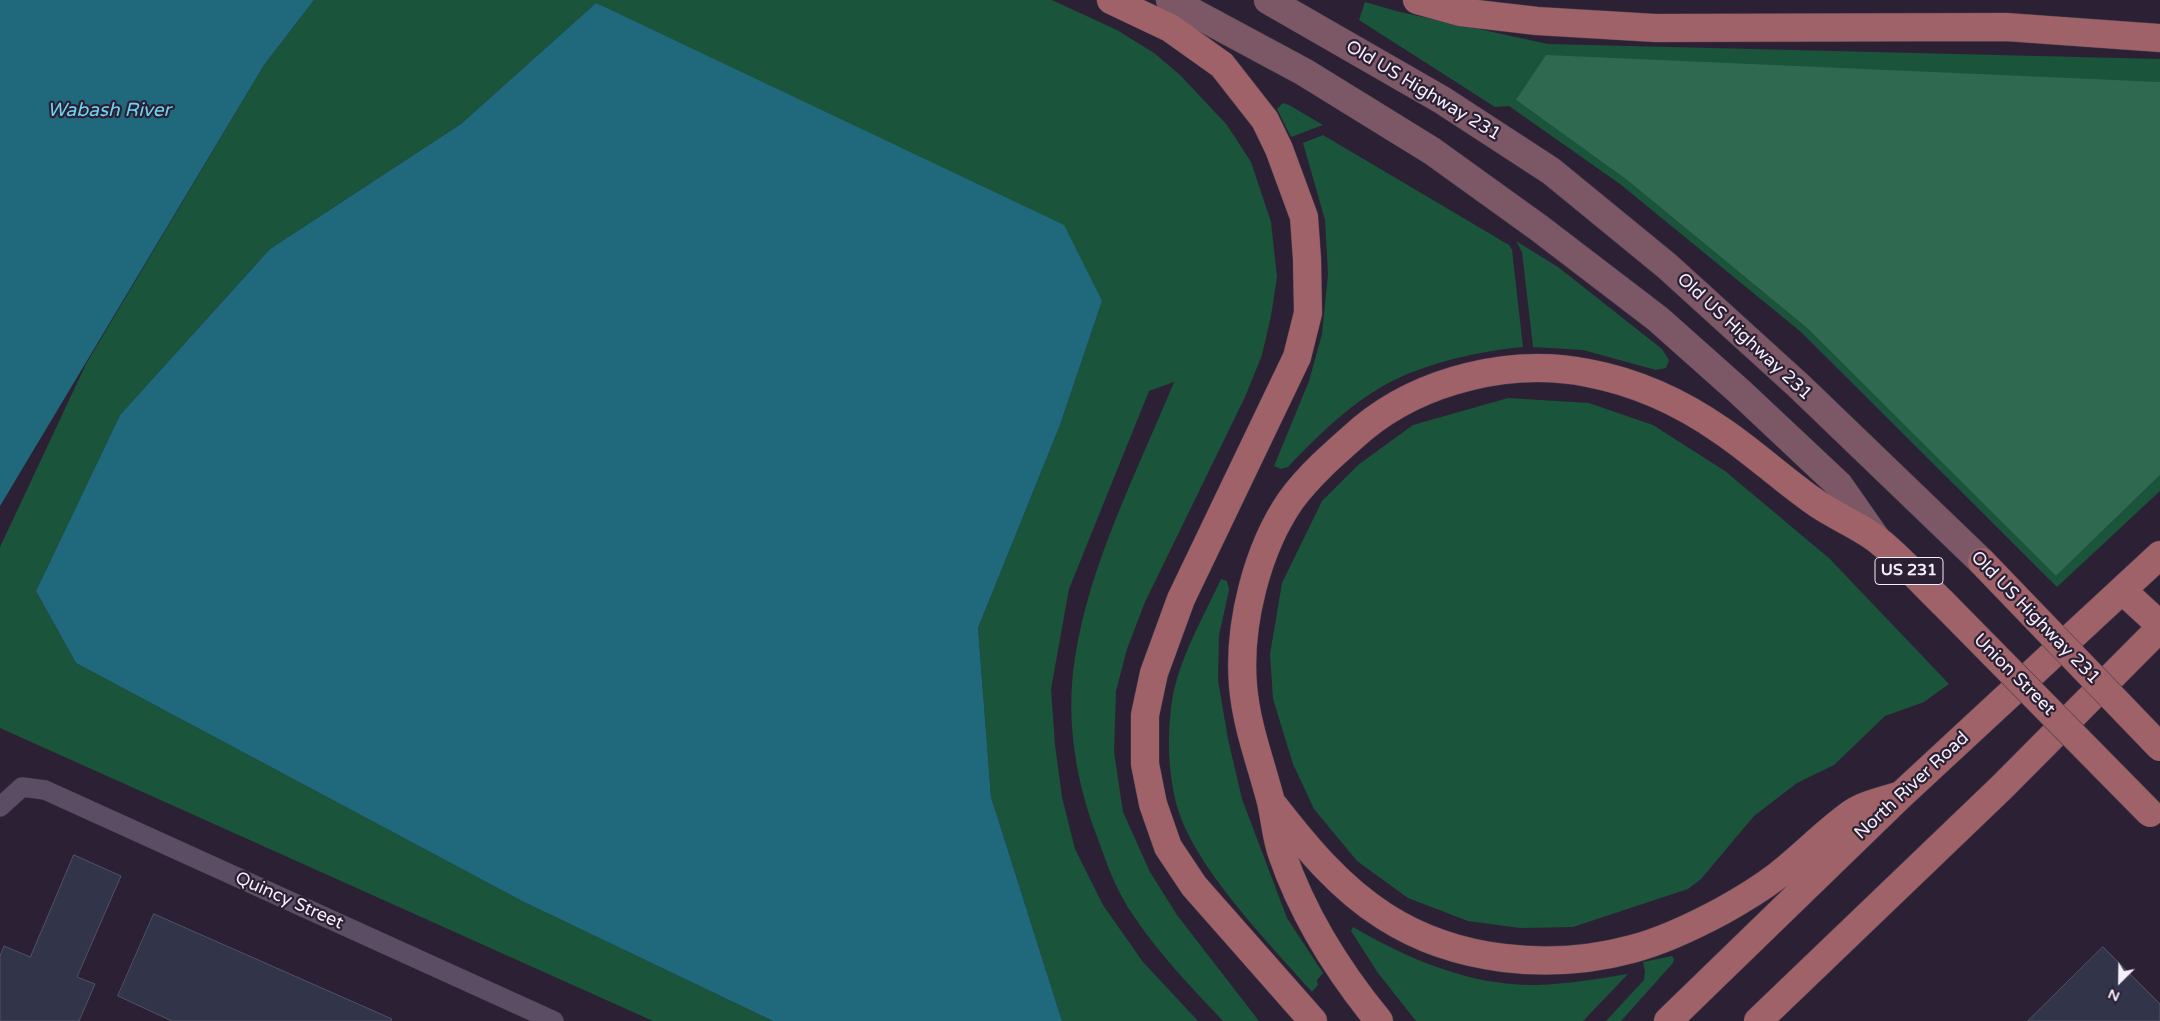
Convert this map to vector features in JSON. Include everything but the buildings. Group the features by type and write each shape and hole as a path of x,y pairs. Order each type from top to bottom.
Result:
{"main road":[{"path":"1111,0 1170,28 1222,65 1265,120 1279,149 1304,218 1308,313 1297,357 1181,599 1157,664 1145,715 1145,764 1153,804 1168,848 1194,886 1314,1021"},
{"path":"1170,0 1304,72 1432,151 1555,240 1658,319 1747,398 1838,485 1876,538"},
{"name":"Old US Highway 231","path":"1268,0 1442,100 1551,171 1674,273 1799,386 1982,562 2160,747"},
{"path":"1417,0 1460,12 1528,20 1655,28 2006,27 2160,21"},
{"path":"2006,27 2160,38"},
{"name":"Union Street","path":"1379,1021 1328,951 1302,901 1281,852 1271,802 1253,741 1243,685 1243,641 1249,599 1268,542 1291,501 1327,459 1377,417 1419,394 1469,377 1530,367 1588,373 1654,392 1721,429 1814,502 1876,538 1943,603 2155,818"},
{"name":"North River Road","path":"1668,1021 1901,795 2160,555"},
{"path":"1758,1021 2002,787 2160,627 2123,591"},
{"path":"1271,802 1304,844 1337,878 1384,916 1430,939 1482,955 1536,960 1585,958 1632,949 1679,932 1722,911 1776,877 1853,812 1901,795"}],"lane":[{"name":"Quincy Street","path":"0,807 22,787 45,790 554,1021"}],"green space":[{"path":"314,0 1052,0 1117,30 1154,53 1180,75 1227,125 1251,162 1271,222 1277,277 1271,316 1262,355 1245,397 1145,602 1127,649 1116,691 1114,752 1123,812 1150,872 1177,915 1259,1021 1223,1021 1164,956 1133,915 1113,878 1090,818 1074,750 1071,704 1072,681 1082,623 1091,588 1116,518 1174,382 1149,391 1069,589 1051,689 1055,745 1062,797 1075,849 1103,905 1143,962 1198,1021 1062,1021 991,797 978,628 1060,425 1102,301 596,3 461,124 270,249 120,415 36,591 76,663 522,901 773,1021 653,1021 0,728 0,547 86,364 264,65"},
{"path":"1365,2 1400,12 1548,44 2160,59 2160,82 1516,100 1627,180 1807,328 2056,576 2160,475 2160,491 2057,587 1801,332 1620,184 1509,106 1495,107 1359,20"},
{"path":"1546,55 2160,82 2160,475 2056,576 1807,328 1627,180 1516,100"},
{"path":"1283,103 1323,125 1291,137 1277,109"},
{"path":"1323,135 1509,245 1512,250 1523,347 1490,351 1441,362 1394,380 1351,408 1312,442 1288,467 1281,469 1274,466 1309,381 1322,334 1328,274 1325,220 1303,143"},
{"path":"1516,241 1558,267 1662,349 1669,360 1666,368 1656,370 1583,350 1533,347 1522,252"},
{"path":"1508,398 1589,403 1653,425 1725,471 1830,559 1949,684 1924,702 1885,716 1834,765 1797,783 1754,816 1701,879 1688,889 1573,927 1520,928 1468,921 1408,898 1357,861 1314,809 1293,764 1273,699 1270,654 1282,583 1322,501 1358,465 1413,425"},
{"path":"1221,579 1227,581 1229,590 1219,635 1218,680 1228,739 1242,799 1287,918 1323,973 1317,980 1318,985 1312,992 1254,927 1215,877 1198,852 1185,827 1176,803 1171,778 1169,752 1169,727 1175,685 1199,623"},
{"path":"1353,927 1418,960 1464,976 1488,981 1536,985 1628,974 1583,1021 1416,1021 1378,973 1351,931"},
{"path":"1672,956 1674,959 1673,963 1621,1021 1606,1021 1644,980 1643,962"}],"water":[{"name":"Wabash River","path":"0,0 314,0 264,65 0,506"},
{"path":"596,3 1064,225 1102,301 1060,425 978,628 991,797 1062,1021 773,1021 522,901 76,663 36,591 120,415 270,249 461,124"}]}
